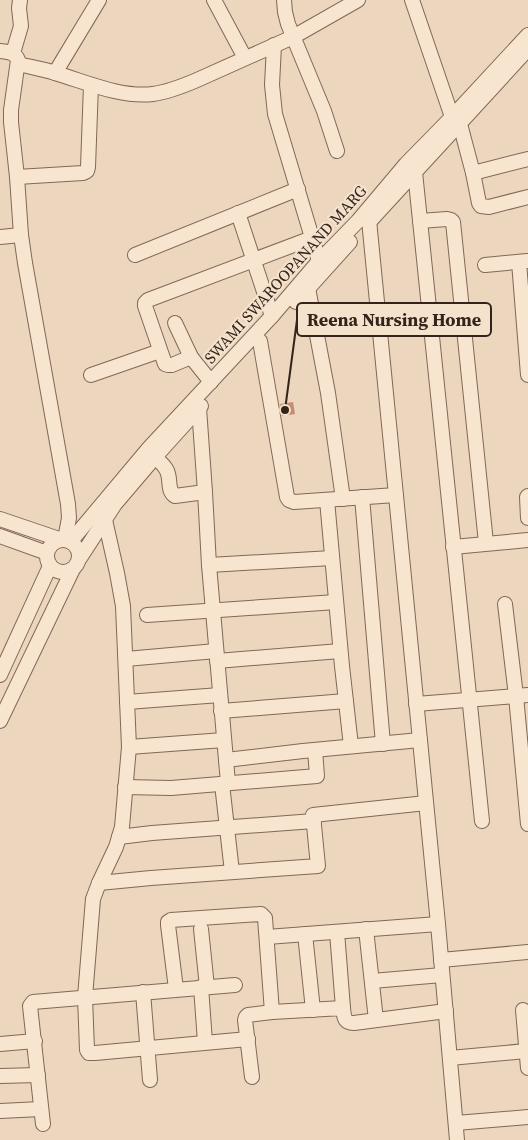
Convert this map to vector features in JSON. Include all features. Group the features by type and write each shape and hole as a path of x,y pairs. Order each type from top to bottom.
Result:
{"street":[{"path":"55,73 99,0"},
{"path":"214,0 245,58"},
{"path":"284,0 285,12 293,37 324,110 337,151"},
{"path":"10,56 92,85 127,93 152,94 183,86 293,37 358,0"},
{"path":"412,0 456,120 473,173 479,203 482,206 490,207 528,197"},
{"path":"17,1 21,26 10,56 11,122 21,235 68,504 69,518 65,540"},
{"name":"SWAMI SWAROOPANAND MARG","path":"65,540 272,316 319,261 415,172 528,35"},
{"path":"274,45 273,104 319,261"},
{"name":"SWAMI SWAROOPANAND MARG","path":"0,721 76,563 115,504 308,288 368,216 406,164 456,120 528,49"},
{"path":"17,177 83,173 87,171 92,85"},
{"path":"473,173 528,159"},
{"path":"415,172 482,821"},
{"path":"135,255 298,189"},
{"path":"238,213 272,316"},
{"path":"368,216 438,924 457,1140"},
{"path":"420,221 447,219 452,222 486,544"},
{"path":"0,237 21,235"},
{"path":"191,357 168,365 165,364 146,311 145,303 148,300 312,238"},
{"path":"485,265 524,261 528,375"},
{"path":"308,288 328,393 343,498"},
{"path":"175,323 191,357 211,382"},
{"path":"260,341 289,500 294,502 396,495"},
{"path":"91,375 160,351"},
{"path":"199,408 208,565 226,760 226,827 232,872"},
{"path":"155,457 167,470 172,495 205,492"},
{"path":"528,496 528,518"},
{"path":"362,497 383,744"},
{"path":"327,500 340,651 351,746"},
{"path":"0,519 76,545 79,551 76,563 67,572 55,570 48,560 0,536"},
{"path":"105,520 122,597 129,747 122,827 93,899 85,997 87,1050 89,1053 248,1039"},
{"path":"0,675 48,560 49,547 53,542 65,540"},
{"path":"453,546 528,540"},
{"path":"208,565 332,558"},
{"path":"147,614 336,602"},
{"path":"505,604 522,695 528,824"},
{"path":"126,658 340,651"},
{"path":"128,702 220,694"},
{"path":"416,704 522,695"},
{"path":"221,711 346,701"},
{"path":"129,747 224,740"},
{"path":"226,760 420,740"},
{"path":"125,787 172,788 316,776 315,750"},
{"path":"99,883 318,866 313,815 426,803"},
{"path":"119,838 152,833 314,821"},
{"path":"176,989 168,922 171,920 261,914 265,918 272,1012"},
{"path":"267,937 438,924"},
{"path":"201,929 205,1042"},
{"path":"366,929 376,1020"},
{"path":"337,932 344,1018 346,1021 350,1023 446,1011"},
{"path":"305,934 313,1010"},
{"path":"441,960 528,952"},
{"path":"372,981 442,975"},
{"path":"43,1124 31,1003 235,984"},
{"path":"144,992 150,1080"},
{"path":"252,1077 246,1017 251,1014 272,1012 343,1008"},
{"path":"523,1010 528,1068"},
{"path":"0,1044 35,1041"},
{"path":"450,1058 526,1051"},
{"path":"0,1076 38,1075"},
{"path":"0,1111 41,1109"},
{"path":"456,1122 528,1117"}],"building":[{"path":"293,402 295,414 282,416 280,404"}],"place":[{"name":"Reena Nursing Home","path":"285,410"}]}
